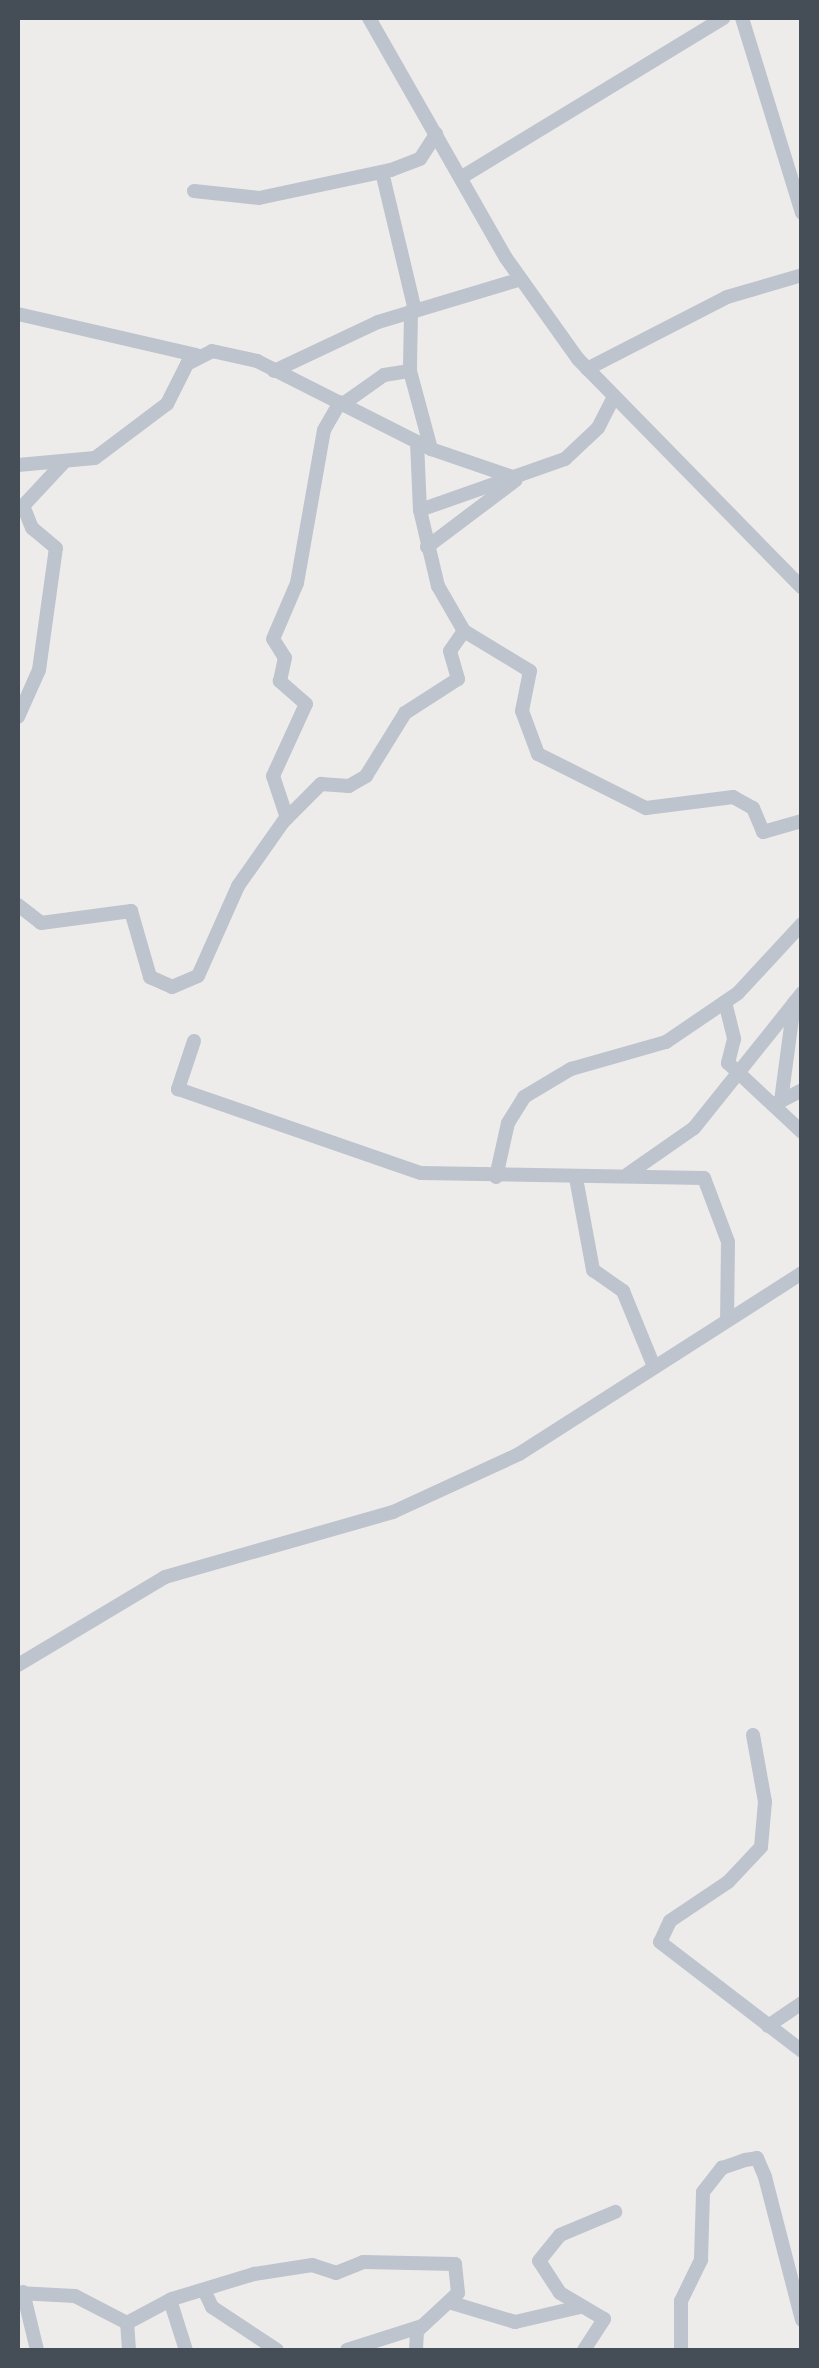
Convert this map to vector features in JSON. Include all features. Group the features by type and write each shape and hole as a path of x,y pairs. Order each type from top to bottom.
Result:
{"street":[{"path":"369,18 521,279 587,370 802,588"},
{"path":"462,178 724,18"},
{"path":"742,18 802,213"},
{"path":"194,191 259,198 382,172 420,159 436,134"},
{"path":"382,172 413,311 410,371 424,445 420,510 427,547 464,631 530,672 522,711 538,754 646,808 733,798 753,808 763,832 802,821"},
{"path":"587,370 727,297 802,274"},
{"path":"274,371 413,311 521,279"},
{"path":"18,314 196,355 241,355 424,445 518,477"},
{"path":"18,464 95,458 167,404 196,355"},
{"path":"287,818 273,776 306,704 280,681 285,658 273,638 297,583 324,430 341,403 384,375 410,371"},
{"path":"420,510 518,477 577,452 613,399"},
{"path":"18,717 39,670 56,548 32,528 23,506 64,462"},
{"path":"427,547 518,477"},
{"path":"18,905 41,924 131,911 144,969 172,987 203,972 238,886 287,818 321,784 349,786 366,776 405,713 458,680 450,652 464,631"},
{"path":"496,1176 508,1123 524,1097 571,1069 666,1042 725,1002 802,924"},
{"path":"628,1174 694,1128 798,997"},
{"path":"777,1104 798,997"},
{"path":"725,1002 734,1040 728,1063 777,1104 802,1132"},
{"path":"194,1041 178,1089 420,1173 576,1178 628,1174 709,1183 729,1250 727,1320"},
{"path":"777,1104 802,1090"},
{"path":"576,1178 592,1270 623,1291 653,1364"},
{"path":"18,1665 166,1577 439,1492 552,1436 653,1364 802,1274"},
{"path":"753,1735 765,1802 761,1848 728,1882 670,1921 660,1942 802,2051"},
{"path":"768,2026 802,2003"},
{"path":"681,2350 681,2301 701,2260 704,2192 722,2168 744,2160 757,2158 765,2177 802,2320"},
{"path":"584,2350 604,2319 544,2276 540,2256 568,2230 616,2212"},
{"path":"127,2323 170,2300 312,2265 331,2273 363,2262 448,2264 462,2277 452,2303 422,2326 347,2350"},
{"path":"205,2292 212,2307 277,2350"},
{"path":"37,2350 20,2293 75,2296 127,2323"},
{"path":"170,2300 186,2350"},
{"path":"452,2303 516,2322 581,2306"},
{"path":"127,2323 129,2350"},
{"path":"416,2350 422,2326"}]}
